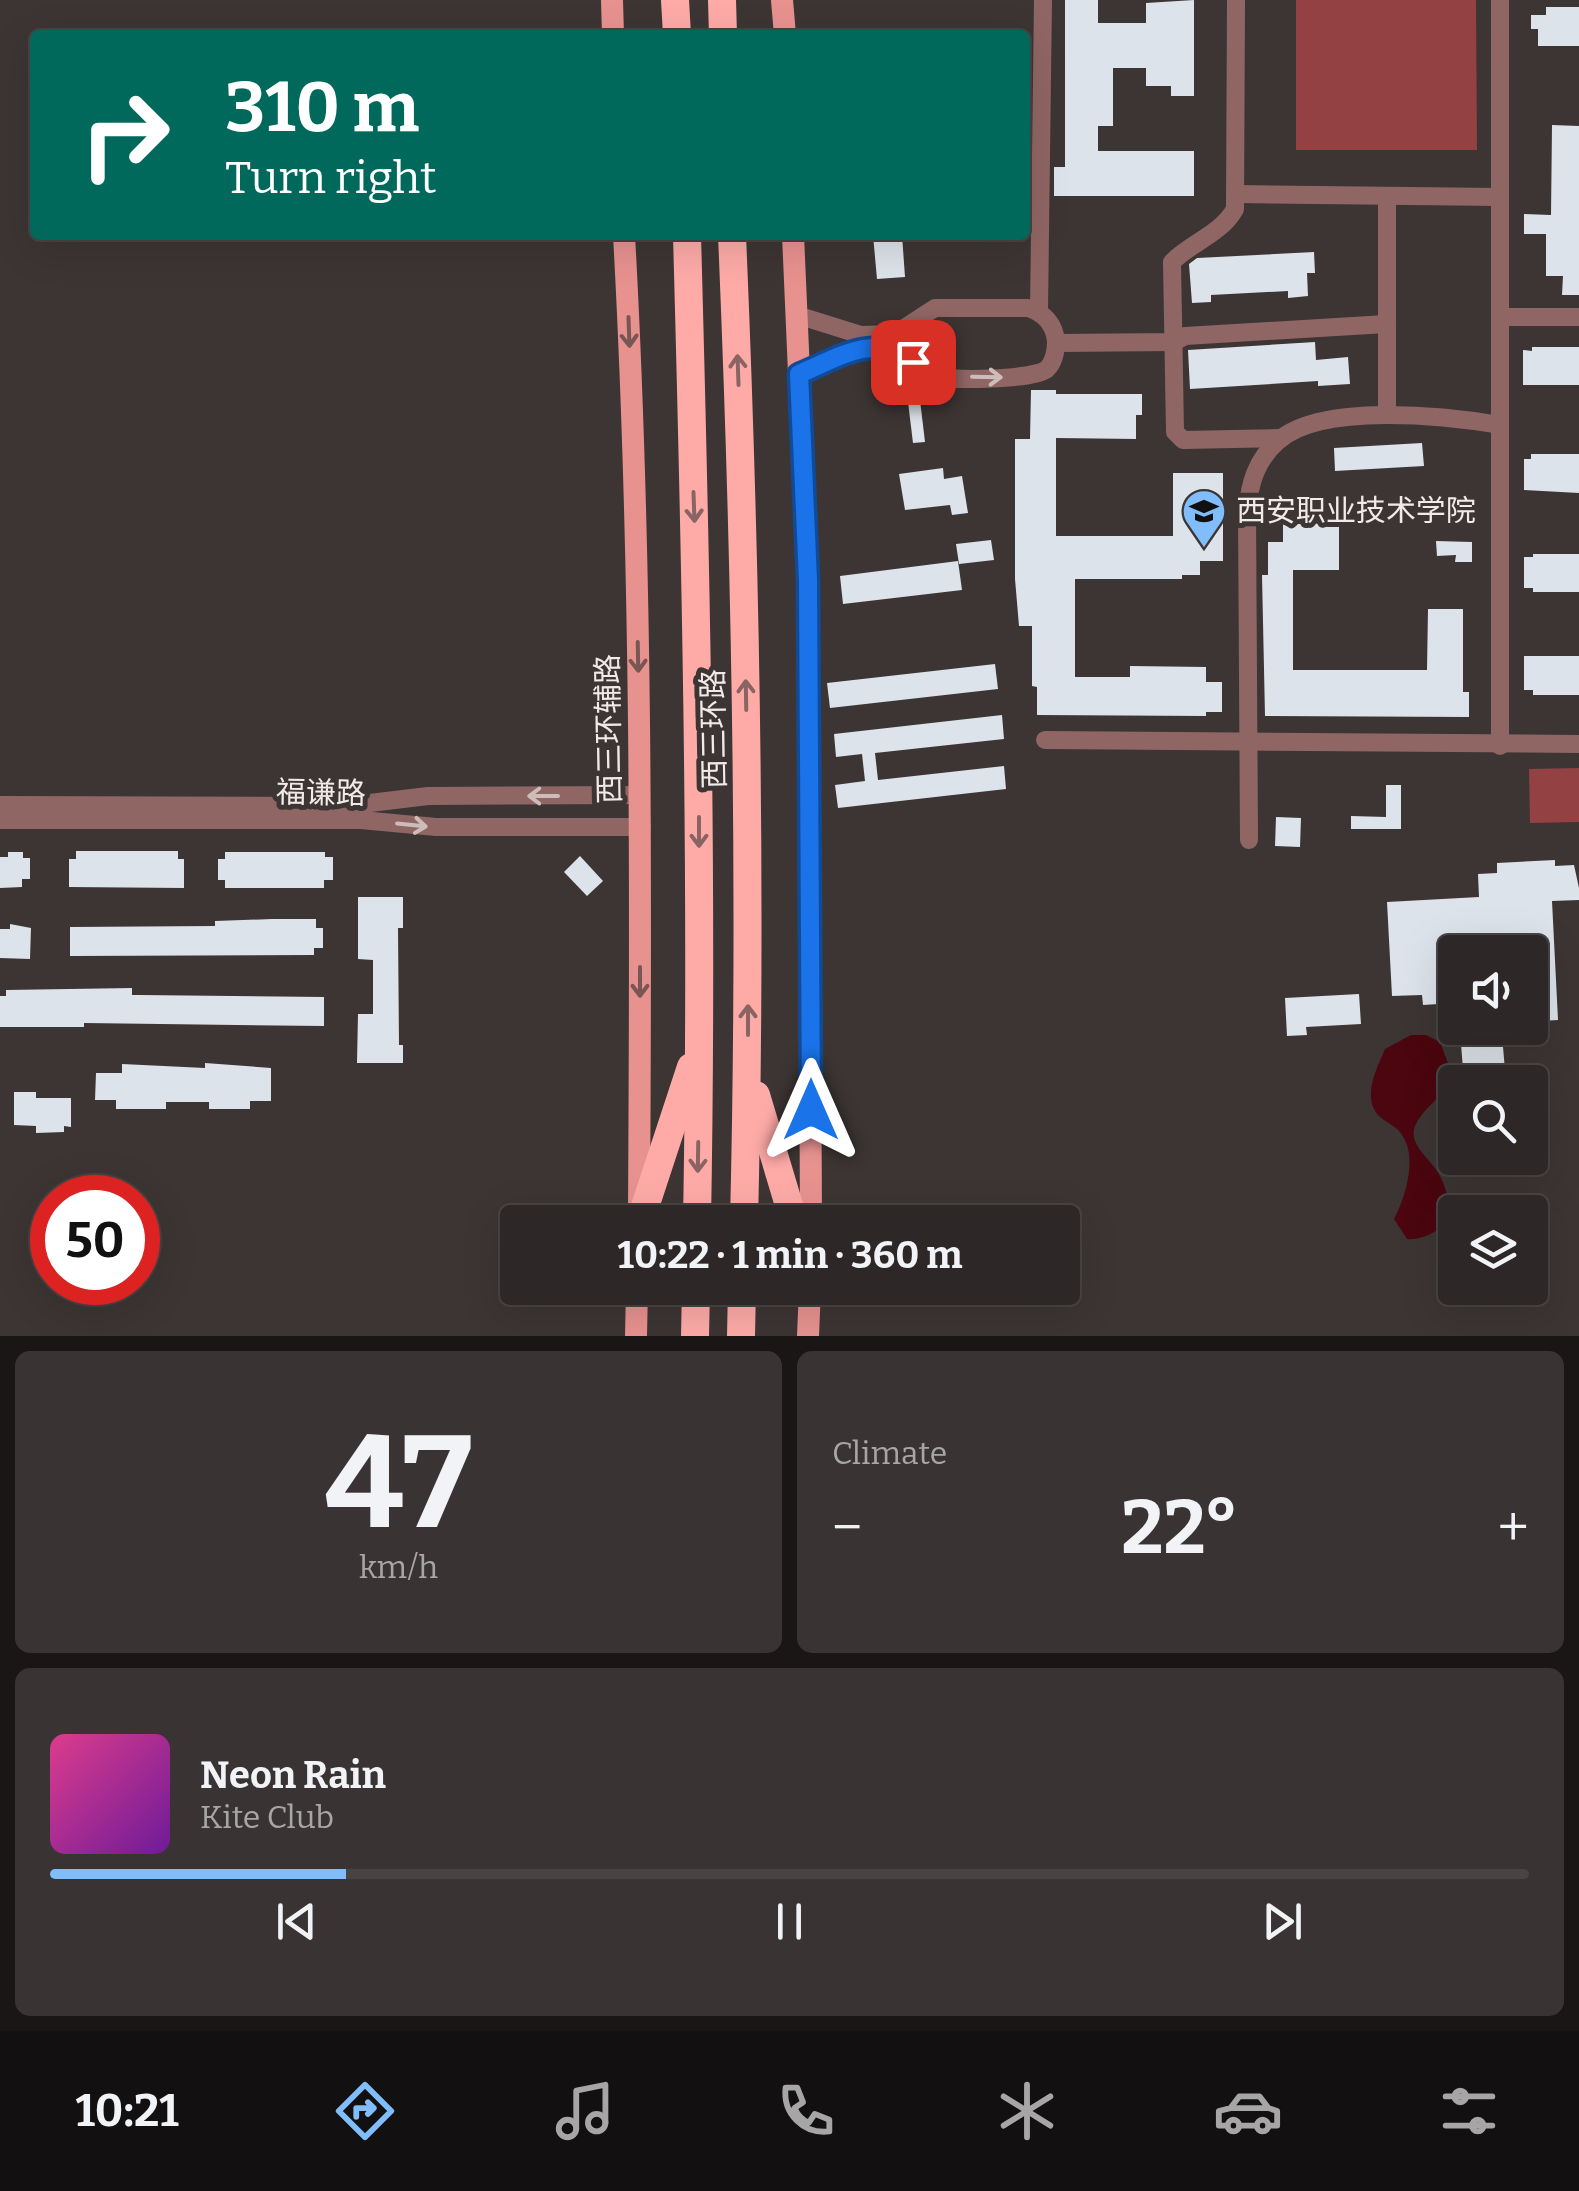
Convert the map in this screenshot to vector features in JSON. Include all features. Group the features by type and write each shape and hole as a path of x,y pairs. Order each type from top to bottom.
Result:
{"highway":[{"path":"675,0 677,30"},
{"path":"722,0 723,30"},
{"name":"西三环路","path":"687,240 699,664 697,1205"},
{"name":"西三环路","path":"732,240 741,446 749,848 744,1205"},
{"path":"645,1205 700,1037"},
{"path":"748,1068 789,1205"},
{"path":"694,1336 695,1305"},
{"path":"741,1336 742,1305"}],"main road":[{"path":"612,0 614,30"},
{"path":"782,0 785,30"},
{"name":"西三环辅路","path":"624,240 635,486 642,827 639,1205"},
{"path":"794,240 808,580 811,1205"},
{"path":"636,1336 637,1305"},
{"path":"808,1336 809,1305"}],"street":[{"path":"1039,312 1043,0"},
{"path":"1236,0 1235,209 1226,224 1172,262 1175,432 1183,440 1280,438 1324,422 1387,415 1437,414 1500,425"},
{"path":"1500,0 1500,746"},
{"path":"1235,194 1500,196"},
{"path":"1387,196 1387,415"},
{"path":"797,315 861,335 895,334 936,308 1039,312 1053,325 1056,343 1054,358 1046,370 1028,377 931,376 895,348 861,348 799,374"},
{"path":"1500,316 1579,317"},
{"path":"1056,343 1174,342 1185,336 1386,324"},
{"path":"1249,840 1249,484 1259,462 1280,438"},
{"path":"1045,740 1579,744"},
{"name":"福谦路","path":"0,805 345,806 428,796 640,796"},
{"name":"福谦路","path":"0,820 361,820 436,827 642,827"}],"shaded area":[{"path":"1296,0 1476,0 1477,150 1296,150"},
{"path":"1579,768 1579,822 1530,823 1529,769"},
{"path":"1411,1035 1426,1035 1441,1045 1449,1065 1438,1065 1438,1097 1420,1117 1414,1131 1416,1143 1437,1171 1447,1195 1438,1195 1438,1229 1413,1239 1407,1239 1394,1219 1409,1174 1405,1139 1376,1113 1372,1102 1374,1078 1385,1049"}],"building":[{"path":"1065,0 1098,0 1098,23 1146,23 1146,3 1194,0 1194,96 1171,96 1171,86 1146,86 1146,68 1113,68 1113,126 1098,126 1098,151 1194,151 1194,196 1054,196 1054,167 1065,167"},
{"path":"1546,7 1579,7 1579,46 1538,46 1538,29 1531,29 1531,15 1546,15"},
{"path":"1552,125 1579,126 1579,295 1562,295 1563,276 1546,276 1546,234 1524,234 1524,214 1551,215"},
{"path":"873,240 902,240 905,277 877,279"},
{"path":"1314,252 1315,273 1307,273 1308,296 1288,298 1288,291 1211,295 1211,302 1192,303 1189,264 1197,258"},
{"path":"1315,342 1316,360 1348,357 1350,384 1318,386 1318,381 1190,389 1188,350"},
{"path":"1532,347 1579,347 1579,385 1523,385 1523,350 1532,351"},
{"path":"1031,390 1056,390 1056,394 1142,394 1142,415 1136,415 1136,439 1056,438 1056,536 1173,536 1173,473 1223,473 1223,561 1200,561 1200,575 1182,575 1182,579 1075,579 1075,677 1130,677 1130,666 1206,667 1206,682 1222,682 1222,712 1206,712 1206,716 1037,715 1037,687 1032,686 1032,626 1019,626 1015,579 1015,439 1030,439"},
{"path":"920,400 925,442 913,443 908,402"},
{"path":"1422,443 1424,466 1335,471 1334,448"},
{"path":"1531,454 1579,454 1579,493 1524,490 1524,459 1531,459"},
{"path":"943,468 944,479 962,476 968,513 952,515 950,505 905,510 899,474"},
{"path":"1283,523 1339,524 1339,570 1293,570 1293,670 1427,670 1428,609 1463,609 1463,692 1469,692 1469,717 1265,716 1262,575 1268,575 1268,542 1283,542"},
{"path":"991,540 994,560 959,564 956,544"},
{"path":"1436,541 1472,542 1472,562 1455,562 1456,555 1437,556"},
{"path":"1579,554 1579,592 1533,592 1533,588 1524,588 1524,557"},
{"path":"958,561 962,590 843,604 840,576"},
{"path":"1524,656 1579,656 1579,695 1533,695 1533,690 1524,690"},
{"path":"995,664 998,689 830,708 827,683"},
{"path":"1002,715 1004,739 875,753 878,780 1004,766 1006,789 838,808 835,785 865,781 862,754 836,757 834,734"},
{"path":"1386,785 1401,785 1401,829 1351,829 1351,816 1386,817"},
{"path":"1276,817 1301,818 1300,847 1275,846"},
{"path":"76,851 178,851 178,859 184,859 184,888 69,887 69,859 76,859"},
{"path":"8,852 23,852 23,858 30,858 30,879 22,879 22,887 0,888 0,857 8,857"},
{"path":"225,852 325,852 325,857 333,857 333,880 324,880 324,888 225,888 225,880 218,880 218,859 225,859"},
{"path":"580,856 603,881 587,896 564,872"},
{"path":"1555,860 1555,866 1574,865 1579,900 1552,901 1558,1020 1548,1021 1548,935 1438,935 1438,1004 1423,1005 1422,995 1392,996 1387,902 1479,897 1478,874 1497,873 1497,863"},
{"path":"358,897 403,897 403,928 398,928 399,1045 403,1045 403,1063 357,1063 358,1014 373,1014 373,960 358,959"},
{"path":"316,919 316,928 323,928 323,948 314,948 314,955 70,956 70,927 215,926 215,921"},
{"path":"10,924 31,928 30,959 0,958 0,929 10,929"},
{"path":"132,988 132,995 324,997 324,1026 84,1023 84,1027 0,1027 0,996 6,996 6,990"},
{"path":"1359,994 1361,1024 1306,1027 1307,1035 1287,1036 1285,998"},
{"path":"1461,1045 1503,1045 1505,1065 1463,1065"},
{"path":"205,1063 271,1068 271,1101 250,1101 250,1109 209,1109 209,1102 166,1102 166,1109 116,1109 116,1100 95,1100 96,1073 122,1073 122,1064 205,1068"},
{"path":"14,1092 36,1092 36,1098 71,1098 71,1127 64,1126 64,1132 36,1133 36,1126 14,1125"}],"place":[{"name":"西安职业技术学院","path":"1204,549"}],"route":[{"path":"811,1110 808,580 799,374 861,348 895,348 913,362"}]}
